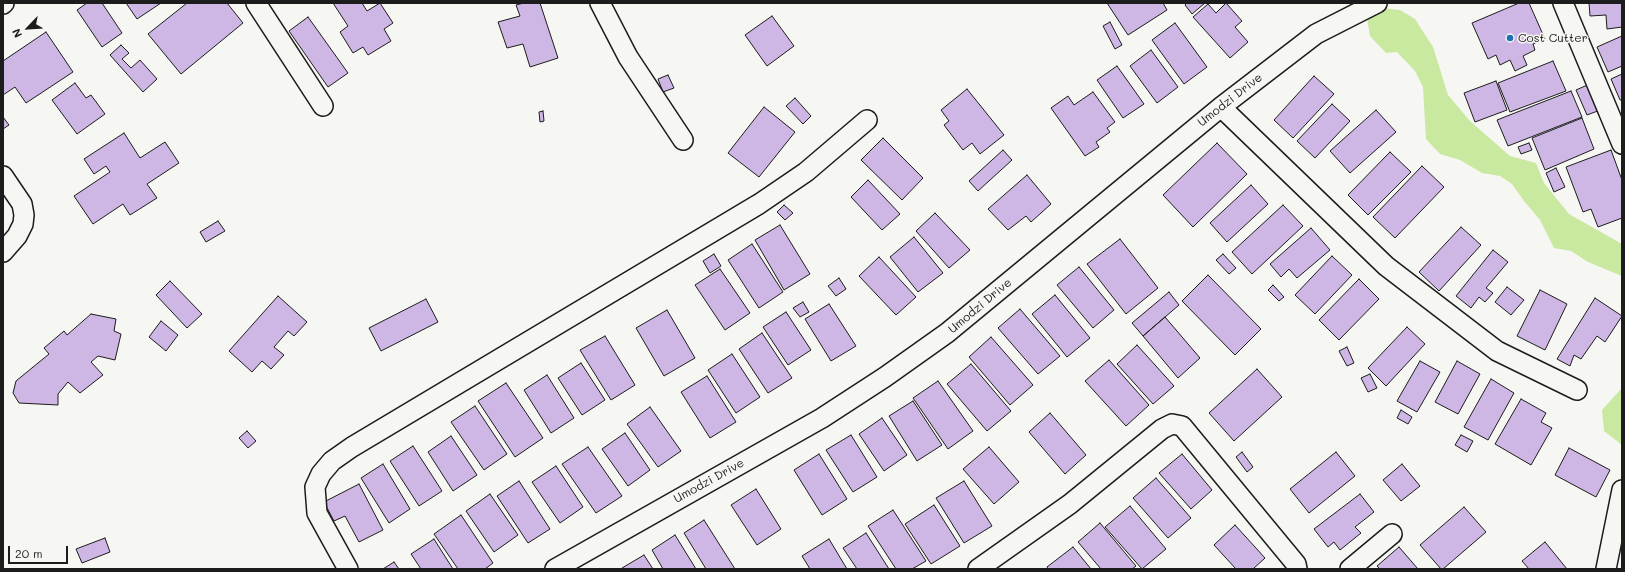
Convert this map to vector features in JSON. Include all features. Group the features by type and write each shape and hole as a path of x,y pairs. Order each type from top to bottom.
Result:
{"street":[{"path":"256,3 323,106"},
{"path":"600,3 628,57 683,140"},
{"name":"Umodzi Drive","path":"555,569 822,418 885,377 947,334 1221,107 1316,34 1377,3"},
{"path":"1563,3 1622,144"},
{"path":"1221,107 1386,266 1497,351 1577,390"},
{"path":"348,569 317,513 315,487 321,474 332,461 352,447 759,204 806,172 867,120"},
{"path":"3,176 22,204 24,215 23,224 17,236 3,252"},
{"path":"978,569 1070,504 1162,429 1172,424 1182,426 1296,564 1297,569"},
{"path":"1606,569 1622,490"},
{"path":"1350,569 1392,534"}],"green space":[{"path":"1381,8 1400,10 1415,19 1433,47 1448,95 1470,121 1510,156 1536,163 1544,183 1569,214 1622,244 1622,276 1588,262 1571,251 1554,248 1540,220 1512,184 1500,176 1482,173 1460,160 1440,154 1426,139 1423,87 1415,71 1397,52 1386,53 1370,36 1367,18"},
{"path":"1622,388 1622,445 1604,431 1602,410"}],"building":[{"path":"87,3 102,3 122,33 102,47 77,10"},
{"path":"126,3 161,3 137,19"},
{"path":"187,3 227,3 243,23 181,74 148,34"},
{"path":"333,3 362,3 367,11 380,3 393,23 384,29 391,41 368,55 363,47 353,53 340,32 348,26"},
{"path":"524,3 540,3 558,58 530,67 523,44 507,48 498,22 520,16 516,5"},
{"path":"1107,3 1163,3 1167,10 1128,35"},
{"path":"1187,3 1205,3 1192,14 1185,5"},
{"path":"1226,3 1242,21 1235,27 1248,42 1230,58 1193,17 1208,4 1216,13"},
{"path":"1519,3 1529,3 1545,39 1533,44 1535,50 1523,56 1527,65 1515,71 1510,60 1500,65 1496,55 1488,59 1472,23"},
{"path":"1589,3 1622,3 1622,27 1607,29 1606,15 1590,16"},
{"path":"772,16 794,46 767,66 745,35"},
{"path":"308,17 348,73 328,87 289,31"},
{"path":"1110,22 1122,45 1115,49 1103,26"},
{"path":"1175,23 1207,67 1184,84 1152,40"},
{"path":"46,32 73,72 26,103 15,87 3,95 3,61"},
{"path":"1622,36 1622,66 1608,72 1597,47"},
{"path":"121,45 129,53 122,59 131,68 140,60 157,79 143,92 110,55"},
{"path":"1151,50 1178,87 1157,103 1130,66"},
{"path":"1553,61 1566,91 1510,112 1498,83"},
{"path":"1117,66 1144,104 1123,118 1097,80"},
{"path":"1622,74 1622,100 1620,100 1611,79"},
{"path":"668,75 674,88 663,92 658,79"},
{"path":"1314,76 1334,94 1293,138 1274,120"},
{"path":"1496,81 1507,110 1475,122 1464,93"},
{"path":"75,83 86,98 91,95 105,114 77,134 52,100"},
{"path":"1592,83 1603,109 1587,115 1576,90"},
{"path":"967,89 1004,135 980,154 972,143 963,150 944,125 949,121 941,110"},
{"path":"1571,91 1582,117 1508,146 1497,120"},
{"path":"1093,92 1115,122 1107,128 1110,132 1096,142 1099,147 1085,156 1051,108 1068,96 1074,105"},
{"path":"795,98 811,116 803,124 786,106"},
{"path":"1332,104 1350,121 1315,158 1297,141"},
{"path":"764,107 795,132 759,177 728,153"},
{"path":"1376,110 1396,132 1350,173 1330,151"},
{"path":"543,111 544,121 540,122 539,112"},
{"path":"3,117 9,125 3,129"},
{"path":"1582,118 1594,149 1545,170 1532,138"},
{"path":"124,133 140,158 165,142 179,163 147,184 157,198 130,215 123,204 93,224 74,196 110,172 106,166 94,174 84,159"},
{"path":"883,138 923,178 902,200 861,160"},
{"path":"1217,143 1247,174 1193,227 1163,195"},
{"path":"1529,143 1532,150 1521,154 1518,147"},
{"path":"1003,150 1012,160 978,191 969,181"},
{"path":"1611,150 1622,180 1622,218 1598,227 1591,209 1583,212 1566,167"},
{"path":"1390,152 1411,172 1368,215 1348,195"},
{"path":"1422,166 1444,187 1395,238 1373,217"},
{"path":"1556,168 1565,187 1554,192 1546,173"},
{"path":"1027,175 1051,204 1031,222 1026,216 1008,230 988,209"},
{"path":"868,180 900,214 882,230 851,197"},
{"path":"1251,185 1268,204 1227,242 1210,223"},
{"path":"784,205 793,213 785,220 777,212"},
{"path":"1283,205 1303,226 1252,274 1232,252"},
{"path":"935,213 970,250 949,268 916,231"},
{"path":"218,221 225,231 206,242 200,232"},
{"path":"780,225 810,274 784,290 755,240"},
{"path":"1461,227 1481,245 1439,291 1419,272"},
{"path":"1311,228 1330,250 1297,278 1289,269 1281,277 1270,264"},
{"path":"914,237 943,273 918,292 890,257"},
{"path":"1120,239 1158,288 1126,314 1087,264"},
{"path":"752,244 783,292 759,308 728,260"},
{"path":"1493,250 1508,262 1486,288 1493,293 1485,302 1479,297 1471,308 1456,296"},
{"path":"714,254 721,266 710,273 703,261"},
{"path":"1223,254 1236,268 1229,274 1216,260"},
{"path":"1332,256 1352,275 1315,314 1295,295"},
{"path":"879,257 916,297 896,315 859,276"},
{"path":"1079,267 1114,310 1093,328 1057,285"},
{"path":"720,269 750,313 725,330 695,285"},
{"path":"1208,275 1261,329 1235,355 1182,301"},
{"path":"839,278 846,289 836,296 828,286"},
{"path":"1359,279 1379,299 1339,340 1319,320"},
{"path":"170,281 202,314 187,328 156,295"},
{"path":"1273,285 1284,297 1279,301 1268,290"},
{"path":"1507,287 1524,300 1511,315 1495,302"},
{"path":"1540,290 1567,304 1545,350 1517,336"},
{"path":"1169,292 1179,305 1143,336 1132,323"},
{"path":"1055,295 1090,338 1067,357 1032,314"},
{"path":"278,296 307,322 294,336 288,331 274,347 284,355 271,369 262,361 252,372 229,351"},
{"path":"1595,298 1622,316 1605,342 1597,336 1581,359 1574,355 1570,366 1557,359"},
{"path":"426,299 438,322 381,351 369,328"},
{"path":"803,302 809,312 800,317 793,308"},
{"path":"829,304 856,346 831,361 805,319"},
{"path":"1020,309 1060,356 1038,374 998,328"},
{"path":"667,310 695,358 664,376 636,328"},
{"path":"786,312 811,350 788,365 763,327"},
{"path":"91,314 116,319 114,331 121,334 115,360 98,356 91,362 103,375 80,393 68,382 58,394 58,405 19,403 13,393 16,381 49,354 44,348 64,331 67,335"},
{"path":"1165,317 1200,358 1178,378 1143,336"},
{"path":"161,321 178,335 166,351 149,337"},
{"path":"1407,327 1425,344 1386,386 1368,368"},
{"path":"762,333 792,378 768,393 739,349"},
{"path":"605,336 635,385 611,400 580,350"},
{"path":"991,337 1033,385 1010,405 969,357"},
{"path":"1137,345 1174,386 1153,404 1117,364"},
{"path":"1347,347 1354,363 1347,366 1339,351"},
{"path":"732,354 760,397 736,413 708,370"},
{"path":"1109,360 1149,405 1126,426 1085,381"},
{"path":"1420,361 1440,372 1417,412 1397,401"},
{"path":"1457,361 1480,374 1458,414 1435,402"},
{"path":"581,363 605,400 582,415 558,378"},
{"path":"971,364 1011,411 987,431 947,384"},
{"path":"1257,369 1282,397 1234,441 1209,413"},
{"path":"1370,374 1377,388 1368,392 1361,378"},
{"path":"547,375 574,418 551,433 524,390"},
{"path":"707,376 736,422 710,438 681,392"},
{"path":"1491,379 1514,393 1488,440 1464,427"},
{"path":"938,381 973,431 948,449 913,398"},
{"path":"506,383 543,438 515,457 478,401"},
{"path":"1521,399 1546,413 1541,422 1552,428 1531,465 1495,444"},
{"path":"913,401 942,445 917,461 889,416"},
{"path":"475,406 507,454 484,470 451,422"},
{"path":"650,407 681,451 658,467 627,424"},
{"path":"1401,410 1412,417 1408,424 1397,418"},
{"path":"1050,413 1086,455 1065,474 1029,432"},
{"path":"882,418 907,455 884,471 859,434"},
{"path":"247,431 256,441 248,448 239,438"},
{"path":"625,433 650,470 628,486 602,449"},
{"path":"851,435 877,477 853,492 826,450"},
{"path":"1461,435 1473,441 1467,452 1455,445"},
{"path":"451,436 477,475 453,491 428,452"},
{"path":"413,446 442,491 419,506 390,461"},
{"path":"588,447 622,496 596,513 562,464"},
{"path":"989,447 1019,482 994,504 963,469"},
{"path":"1569,448 1610,470 1596,497 1555,475"},
{"path":"1242,452 1253,467 1247,472 1236,457"},
{"path":"1336,452 1355,476 1309,513 1290,489"},
{"path":"819,454 847,499 822,515 794,470"},
{"path":"1182,454 1212,490 1191,509 1159,473"},
{"path":"383,464 410,509 389,523 361,478"},
{"path":"1402,464 1420,486 1401,501 1383,480"},
{"path":"556,466 583,507 560,523 532,482"},
{"path":"1156,478 1191,518 1168,538 1133,498"},
{"path":"519,481 550,529 528,543 497,496"},
{"path":"964,481 992,526 964,543 936,498"},
{"path":"359,484 383,530 359,542 345,516 334,521 324,502"},
{"path":"756,489 781,529 757,545 731,505"},
{"path":"490,494 518,535 494,552 466,511"},
{"path":"1360,494 1374,512 1355,527 1361,533 1340,550 1334,542 1328,547 1314,529"},
{"path":"934,505 960,546 931,564 905,524"},
{"path":"1130,506 1166,549 1142,569 1105,527"},
{"path":"1464,507 1486,532 1443,569 1441,569 1420,545"},
{"path":"893,510 926,561 912,569 896,569 868,526"},
{"path":"461,515 493,563 485,569 458,569 434,534"},
{"path":"704,520 735,569 706,569 684,533"},
{"path":"1100,523 1136,566 1132,569 1101,569 1078,542"},
{"path":"1235,525 1265,558 1253,569 1236,569 1214,545"},
{"path":"866,533 889,569 857,569 843,548"},
{"path":"675,535 696,569 663,569 652,550"},
{"path":"105,538 110,552 82,563 76,549"},
{"path":"434,539 453,569 421,569 411,554"},
{"path":"829,539 847,569 810,569 802,556"},
{"path":"1545,542 1567,569 1529,569 1522,561"},
{"path":"1073,547 1091,569 1048,569 1047,567"},
{"path":"1399,547 1418,569 1380,569 1377,566"},
{"path":"644,555 653,569 622,568"},
{"path":"394,562 399,569 383,569"}],"place":[{"name":"Cost Cutter","path":"1510,38"}]}
